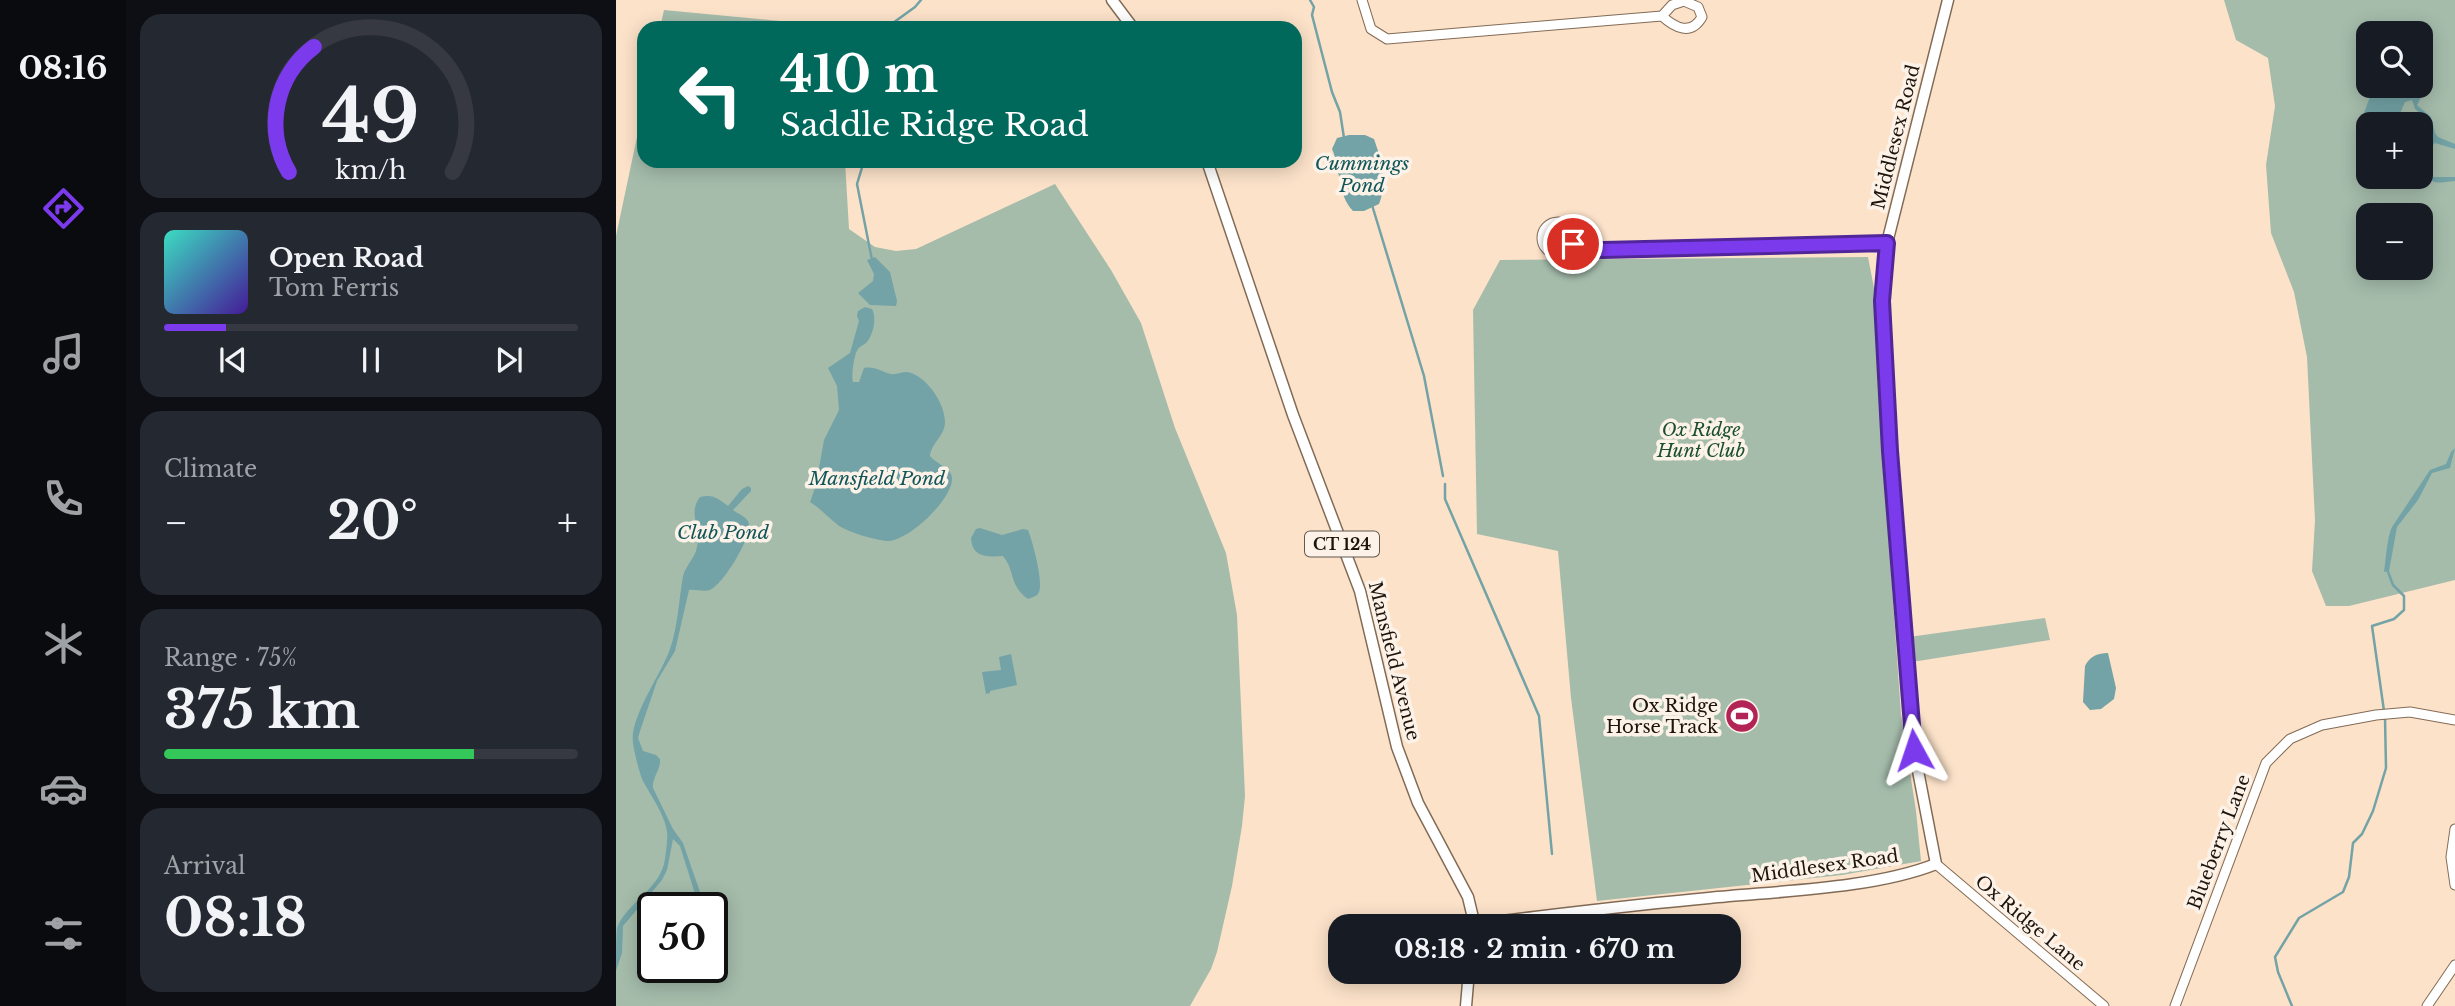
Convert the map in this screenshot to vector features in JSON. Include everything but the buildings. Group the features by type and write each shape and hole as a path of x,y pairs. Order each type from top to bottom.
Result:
{"main road":[{"path":"1112,0 1128,21"},
{"name":"Middlesex Road","path":"1560,914 1853,883 1917,871 1936,864 1914,750 1891,463 1882,301 1887,243 1948,0"},
{"name":"Mansfield Avenue","path":"1209,168 1293,415 1360,591 1397,747 1418,803 1468,897 1472,914"},
{"path":"1465,1006 1468,984"}],"street":[{"path":"1362,0 1371,29 1387,39 1661,16"},
{"path":"1571,248 1603,250 1887,243"},
{"name":"Blueberry Lane","path":"2175,1006 2266,763 2290,739 2322,725 2410,712 2455,720"},
{"path":"2455,829 2451,857 2455,886"},
{"name":"Ox Ridge Lane","path":"1936,864 2104,1006"},
{"path":"2427,1006 2455,965"}],"green space":[{"path":"2224,0 2455,0 2455,580 2349,606 2326,606 2312,571 2315,520 2307,357 2294,292 2271,233 2266,165 2275,106 2268,58 2236,40"},
{"path":"664,10 780,21 662,21"},
{"path":"637,137 637,168 845,168 849,229 875,247 896,251 916,249 1055,184 1111,270 1141,323 1175,428 1226,553 1237,615 1245,796 1242,826 1217,952 1211,969 1190,1006 616,1006 616,236"},
{"name":"Ox Ridge Hunt Club","path":"1868,257 1875,293 1882,443 1901,714 1921,861 1842,875 1597,901 1571,698 1558,551 1477,534 1473,310 1500,260"},
{"path":"2045,618 2050,640 1912,662 1909,637"}],"water":[{"path":"2370,98 2420,98 2417,105 2425,112 2415,109 2412,100 2405,102 2401,112 2364,112"},
{"path":"2433,125 2438,137 2455,144 2455,149 2433,144"},
{"name":"Cummings Pond","path":"1365,135 1374,139 1381,164 1382,196 1379,204 1364,211 1353,211 1344,197 1332,149 1337,138"},
{"path":"2433,177 2455,177 2455,181 2436,182"},
{"path":"875,257 890,272 896,306 870,305 858,293 873,281 874,274 867,260"},
{"name":"Mansfield Pond","path":"865,307 872,309 874,326 854,360 853,382 859,382 864,368 875,368 891,374 907,372 921,378 938,399 945,422 930,456 949,471 952,478 945,497 927,518 905,535 886,541 844,529 810,502 816,485 824,440 839,410 837,386 828,368 850,353 859,321 858,311"},
{"path":"2455,448 2450,468 2432,473 2418,500 2397,527 2389,571 2384,572 2392,527 2430,470 2446,464"},
{"name":"Club Pond","path":"748,486 751,491 733,510 749,524 746,540 715,586 708,591 689,590 675,651 657,681 638,738 643,751 660,759 653,788 683,843 700,892 694,892 680,846 673,839 667,870 662,880 652,892 645,892 662,870 667,832 657,805 642,779 633,733 673,640 683,576 697,547 696,503 700,497 709,496 728,506 742,489"},
{"path":"976,529 1002,535 1028,530 1039,572 1040,589 1037,595 1028,599 1022,594 1003,556 982,555 974,549 971,538"},
{"path":"2108,653 2116,688 2114,699 2101,709 2090,710 2083,702 2085,666 2095,656"},
{"path":"1011,654 1017,685 986,694 982,672 1001,670 999,657"},
{"path":"637,901 637,909 623,926 622,953 616,971 617,928"}],"waterway":[{"path":"896,21 921,0"},
{"path":"1310,0 1314,7 1312,15 1332,92 1340,112 1344,138"},
{"path":"862,168 857,184 872,260"},
{"path":"1372,205 1424,376 1443,476"},
{"path":"1445,484 1445,499 1539,716 1552,854"},
{"path":"2384,711 2372,626 2394,619 2404,610 2404,596 2393,585 2387,569"},
{"path":"2292,1006 2275,957 2299,918 2343,892 2349,877 2353,843 2362,834 2373,811 2386,768 2385,717"}],"place":[{"name":"Ox Ridge Horse Track","path":"1742,716"}],"route":[{"path":"1573,244 1571,248 1603,250 1887,243 1882,301 1890,451 1914,750"}]}
